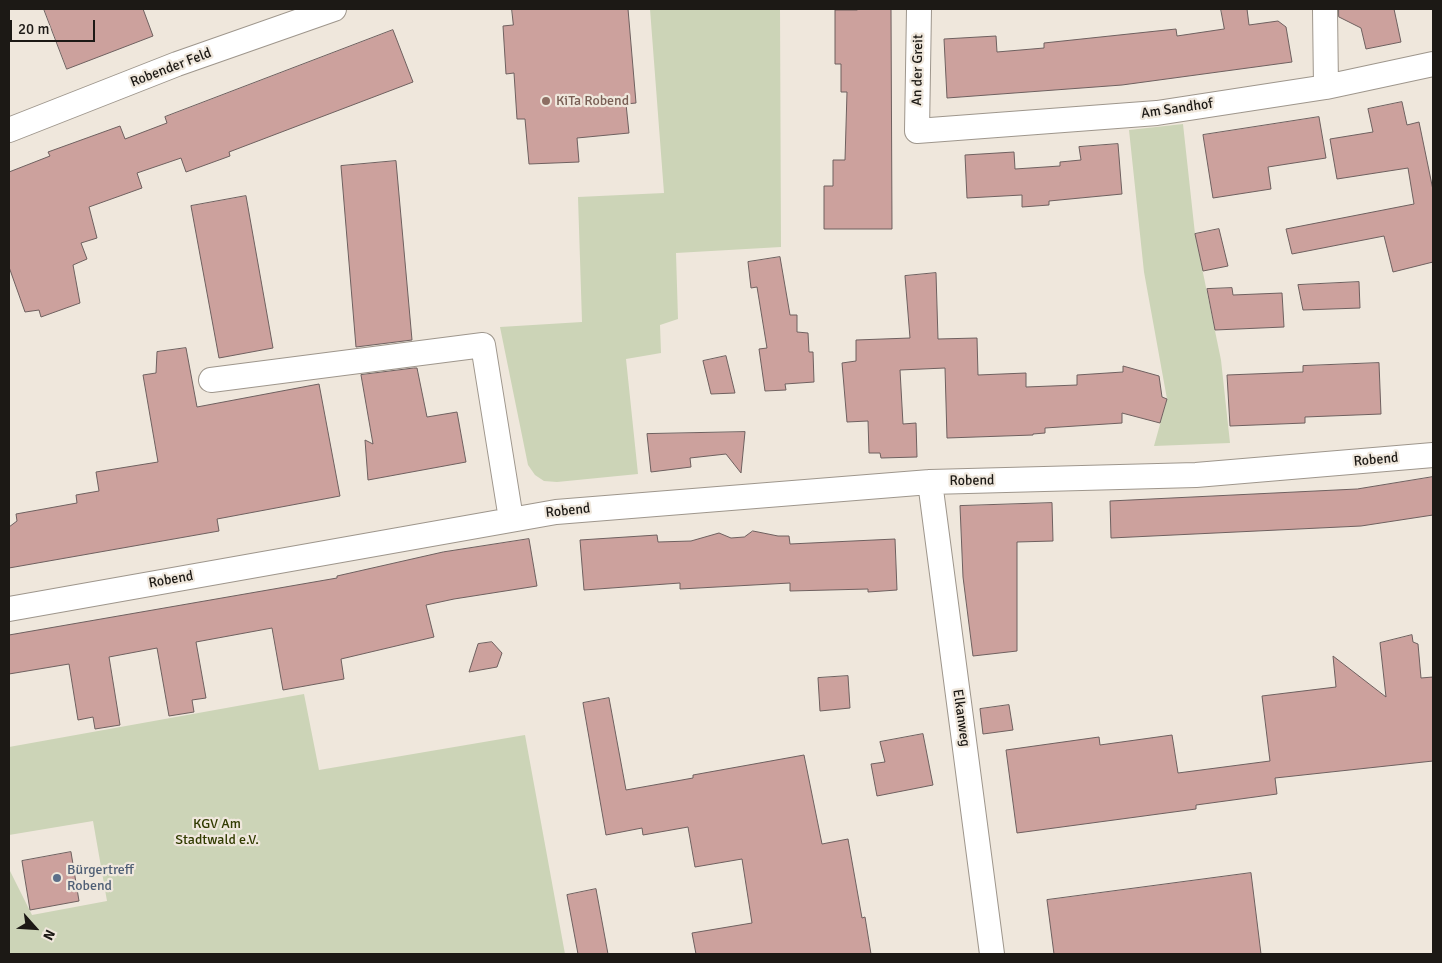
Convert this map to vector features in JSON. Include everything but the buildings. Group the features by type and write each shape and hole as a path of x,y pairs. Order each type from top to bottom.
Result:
{"street":[{"name":"Robender Feld","path":"9,130 178,64 334,9"},
{"name":"An der Greit","path":"917,131 919,9"},
{"path":"1325,9 1326,87"},
{"name":"Am Sandhof","path":"917,131 1157,113 1326,87 1433,64"},
{"path":"211,380 483,345 511,519"},
{"name":"Robend","path":"9,609 511,519 578,509 930,482 1196,475 1433,455"},
{"name":"Elkanweg","path":"930,482 992,954"}],"green space":[{"path":"650,9 780,9 781,247 676,253 678,319 660,325 661,353 626,359 638,474 557,482 544,481 535,475 528,465 500,327 582,322 578,197 664,193"},
{"path":"1183,124 1195,234 1221,360 1230,443 1154,446 1167,399 1144,272 1129,130"},
{"name":"KGV Am Stadtwald e.V.","path":"304,694 319,770 525,735 565,954 9,954 9,869 32,915 107,901 93,821 9,835 9,747"}],"place":[{"name":"KiTa Robend","path":"546,101"},
{"name":"Bürgertreff Robend","path":"57,878"}]}
